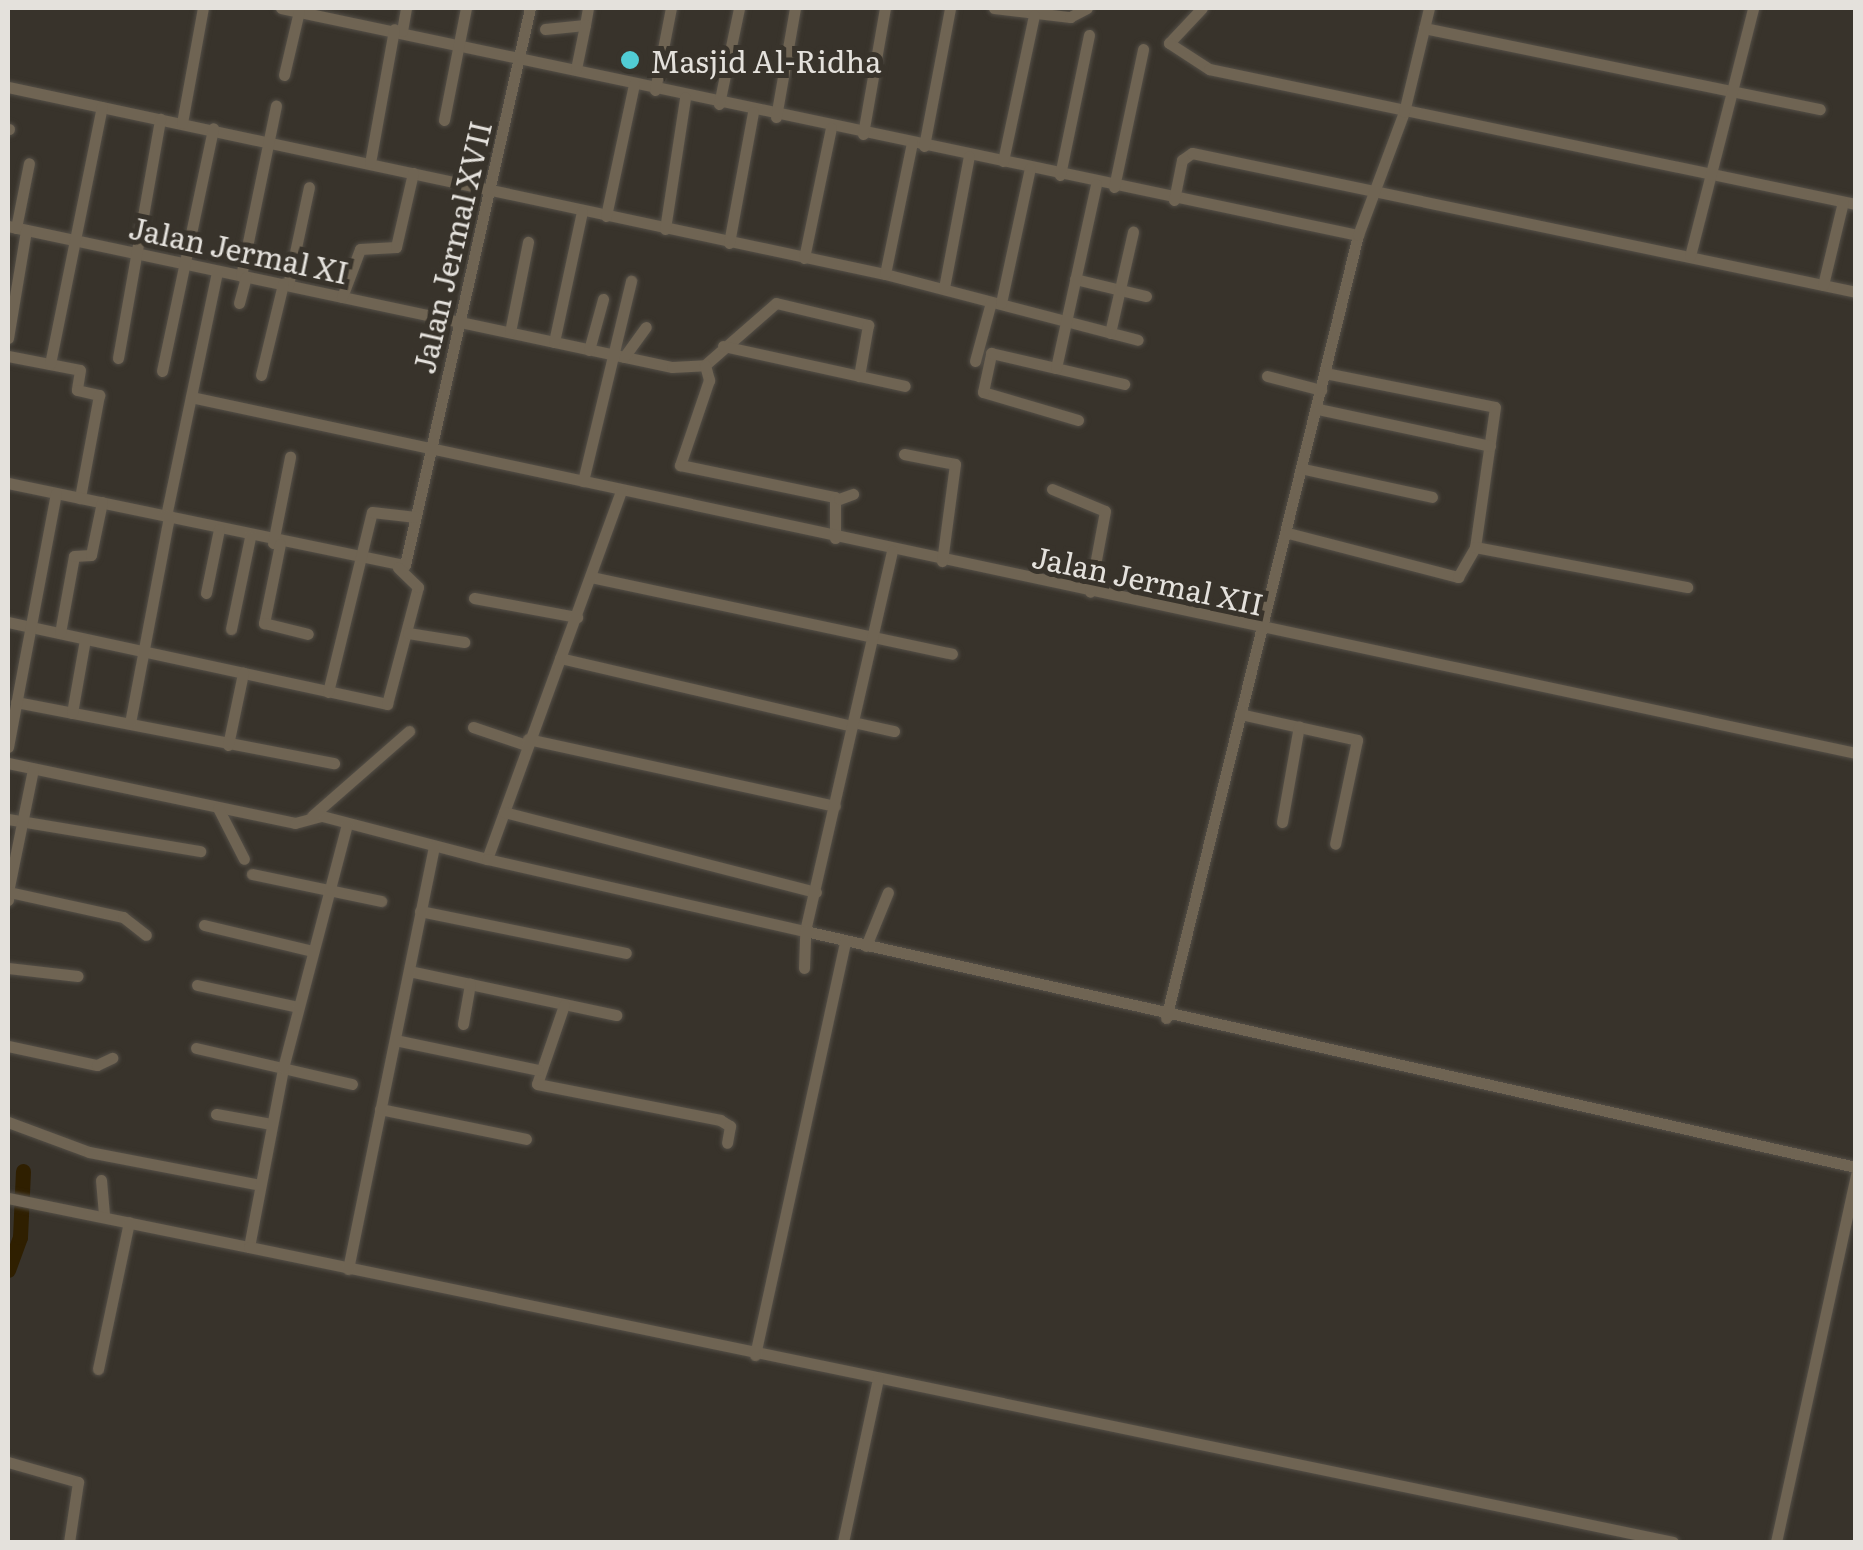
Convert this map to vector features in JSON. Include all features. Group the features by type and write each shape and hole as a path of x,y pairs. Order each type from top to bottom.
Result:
{"street":[{"path":"182,123 202,8"},
{"path":"283,8 345,14 398,30 776,118 1003,160 1096,184 1358,235"},
{"path":"370,162 406,8"},
{"path":"444,120 466,8"},
{"name":"Jalan Jermal XVII","path":"398,568 416,516 530,8"},
{"path":"576,69 588,8"},
{"path":"655,90 671,8"},
{"path":"719,104 739,8"},
{"path":"776,118 794,8"},
{"path":"863,134 885,8"},
{"path":"884,274 950,8"},
{"path":"994,8 1034,15 1087,8"},
{"path":"1202,8 1171,37 1185,60 1404,112 1849,203 1823,284"},
{"path":"1166,1018 1304,469 1358,235 1404,112 1429,8"},
{"path":"1690,256 1706,175 1753,8"},
{"path":"284,75 299,11"},
{"path":"1003,160 1034,15"},
{"path":"545,29 585,25"},
{"path":"1424,28 1729,86 1820,109"},
{"path":"1060,175 1088,35"},
{"path":"1114,187 1143,50"},
{"path":"606,216 634,84"},
{"path":"8,87 270,139 582,211 884,274 1138,340"},
{"path":"665,228 685,98"},
{"path":"239,303 276,106"},
{"path":"50,364 102,107"},
{"path":"728,243 753,112"},
{"path":"118,358 132,251 160,119"},
{"path":"162,370 213,128"},
{"path":"804,258 831,128"},
{"path":"1174,200 1182,160 1192,152 1856,292"},
{"path":"944,288 969,156"},
{"path":"8,338 17,228 29,163"},
{"path":"975,362 996,302 1030,168"},
{"path":"342,296 360,250 396,247 413,173"},
{"path":"1056,368 1096,184"},
{"path":"261,375 308,187"},
{"path":"554,342 582,211"},
{"name":"Jalan Jermal XI","path":"17,228 624,358 705,365"},
{"path":"1110,333 1133,232"},
{"path":"510,332 528,242"},
{"path":"130,724 217,271"},
{"path":"1075,278 1146,296"},
{"path":"583,481 610,354 631,282"},
{"path":"588,350 603,299"},
{"path":"853,494 839,499 682,466 705,365 770,304 862,322 869,330 860,376"},
{"path":"624,358 646,327"},
{"path":"723,346 905,386"},
{"path":"1078,420 983,395 990,353 1124,384"},
{"path":"8,372 9,356 80,370 77,390 99,394 80,498"},
{"path":"1288,533 1458,577 1474,546 1490,446 1490,404 1325,373"},
{"path":"1267,376 1321,390"},
{"name":"Jalan Jermal XII","path":"191,397 942,561 1856,753"},
{"path":"1318,409 1490,446"},
{"path":"904,454 955,464 942,561"},
{"path":"290,457 264,622 308,634"},
{"path":"1304,469 1432,497"},
{"path":"8,483 398,568 418,587 390,702 8,622"},
{"path":"1052,488 1105,511 1090,592"},
{"path":"487,860 621,490"},
{"path":"8,747 56,493"},
{"path":"835,538 839,499"},
{"path":"60,633 74,556 91,554 102,502"},
{"path":"328,692 374,510 416,516"},
{"path":"206,593 220,530"},
{"path":"231,629 250,538"},
{"path":"1474,546 1686,587"},
{"path":"804,968 805,931 892,550"},
{"path":"591,577 952,654"},
{"path":"474,598 577,617"},
{"path":"408,633 464,642"},
{"path":"72,712 84,638"},
{"path":"560,658 894,731"},
{"path":"228,746 242,673"},
{"path":"16,702 334,764"},
{"path":"1240,714 1358,742 1336,844"},
{"path":"1282,822 1300,726"},
{"path":"474,727 527,742 835,806"},
{"path":"309,819 409,731"},
{"path":"8,763 218,808 347,824 1166,1018 1856,1170 1776,1542"},
{"path":"33,769 8,894 130,919 146,935"},
{"path":"218,808 244,859"},
{"path":"504,812 816,892"},
{"path":"8,818 200,851"},
{"path":"249,1246 283,1068 347,824"},
{"path":"348,1269 434,846"},
{"path":"252,874 382,901"},
{"path":"866,946 888,892"},
{"path":"420,910 626,953"},
{"path":"204,925 312,952"},
{"path":"755,1355 844,942"},
{"path":"8,968 78,976"},
{"path":"409,971 616,1015"},
{"path":"463,1024 470,984"},
{"path":"197,985 298,1007"},
{"path":"564,1005 538,1070 537,1084 725,1122 727,1143"},
{"path":"396,1040 538,1070"},
{"path":"8,1046 97,1065 112,1058"},
{"path":"196,1048 352,1084"},
{"path":"380,1109 526,1139"},
{"path":"216,1114 272,1124"},
{"path":"8,1122 46,1132 68,1143 260,1186"},
{"path":"101,1180 104,1216"},
{"path":"9,1198 40,1201 755,1355 1674,1542"},
{"path":"98,1369 128,1222"},
{"path":"843,1542 878,1379"},
{"path":"8,1462 78,1482 69,1542"}],"waterway":[{"path":"8,1270 20,1237 23,1171"}],"place":[{"name":"Masjid Al-Ridha","path":"630,60"}]}
